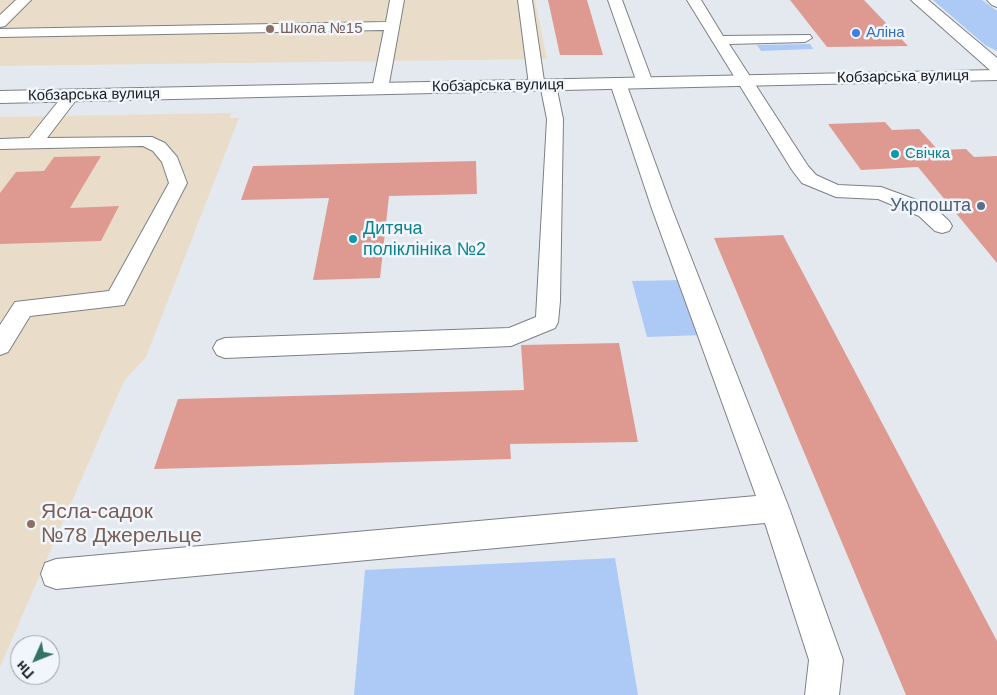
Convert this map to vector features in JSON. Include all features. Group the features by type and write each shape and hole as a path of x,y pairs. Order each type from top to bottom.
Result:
{"street":[{"path":"919,0 997,67"},
{"name":"Кобзарська вулиця","path":"0,97 997,75"}],"lane":[{"path":"0,23 24,0"},
{"path":"380,89 397,0"},
{"path":"225,348 511,338 546,322 549,301 555,119 542,85 525,0"},
{"path":"615,0 645,83"},
{"path":"694,0 801,170 809,179 822,186 836,190 881,193 926,211 942,226"},
{"path":"0,33 392,26"},
{"path":"718,40 805,38"},
{"path":"618,83 662,209 775,508 826,660 822,695"},
{"path":"34,143 71,96"},
{"path":"0,144 146,141 159,148 172,161 178,183 116,299 23,308 0,344"},
{"path":"56,574 775,508"}],"shaded area":[{"name":"Школа №15","path":"0,0 535,0 547,59 0,66"},
{"path":"933,0 982,0 997,11 997,51 985,45"},
{"path":"810,44 813,49 761,51 757,45"},
{"name":"Ясла-садок №78 Джерельце","path":"231,113 230,118 239,118 146,357 124,381 14,635 10,635 10,644 0,667 0,117"},
{"path":"683,280 702,335 647,337 632,281"},
{"path":"615,558 638,695 354,695 365,570"}],"building":[{"path":"548,0 587,0 603,55 560,55"},
{"name":"Аліна","path":"790,0 864,0 908,46 827,47"},
{"name":"Свічка","path":"885,122 892,130 919,129 938,150 966,149 974,157 997,156 997,263 918,167 861,170 828,124"},
{"path":"101,156 70,208 119,206 101,241 0,244 0,193 16,172 44,171 54,157"},
{"name":"Дитяча поліклініка №2","path":"476,161 477,194 389,196 380,278 313,280 329,198 241,200 253,166"},
{"path":"783,235 997,641 997,695 906,695 714,238"},
{"path":"619,343 638,442 510,444 511,459 154,469 178,399 524,390 521,345"}],"place":[{"name":"Школа №15","path":"270,29"},
{"name":"Аліна","path":"856,33"},
{"name":"Свічка","path":"895,154"},
{"name":"Укрпошта","path":"981,206"},
{"name":"Дитяча поліклініка №2","path":"353,239"},
{"name":"Ясла-садок №78 Джерельце","path":"31,524"}]}
